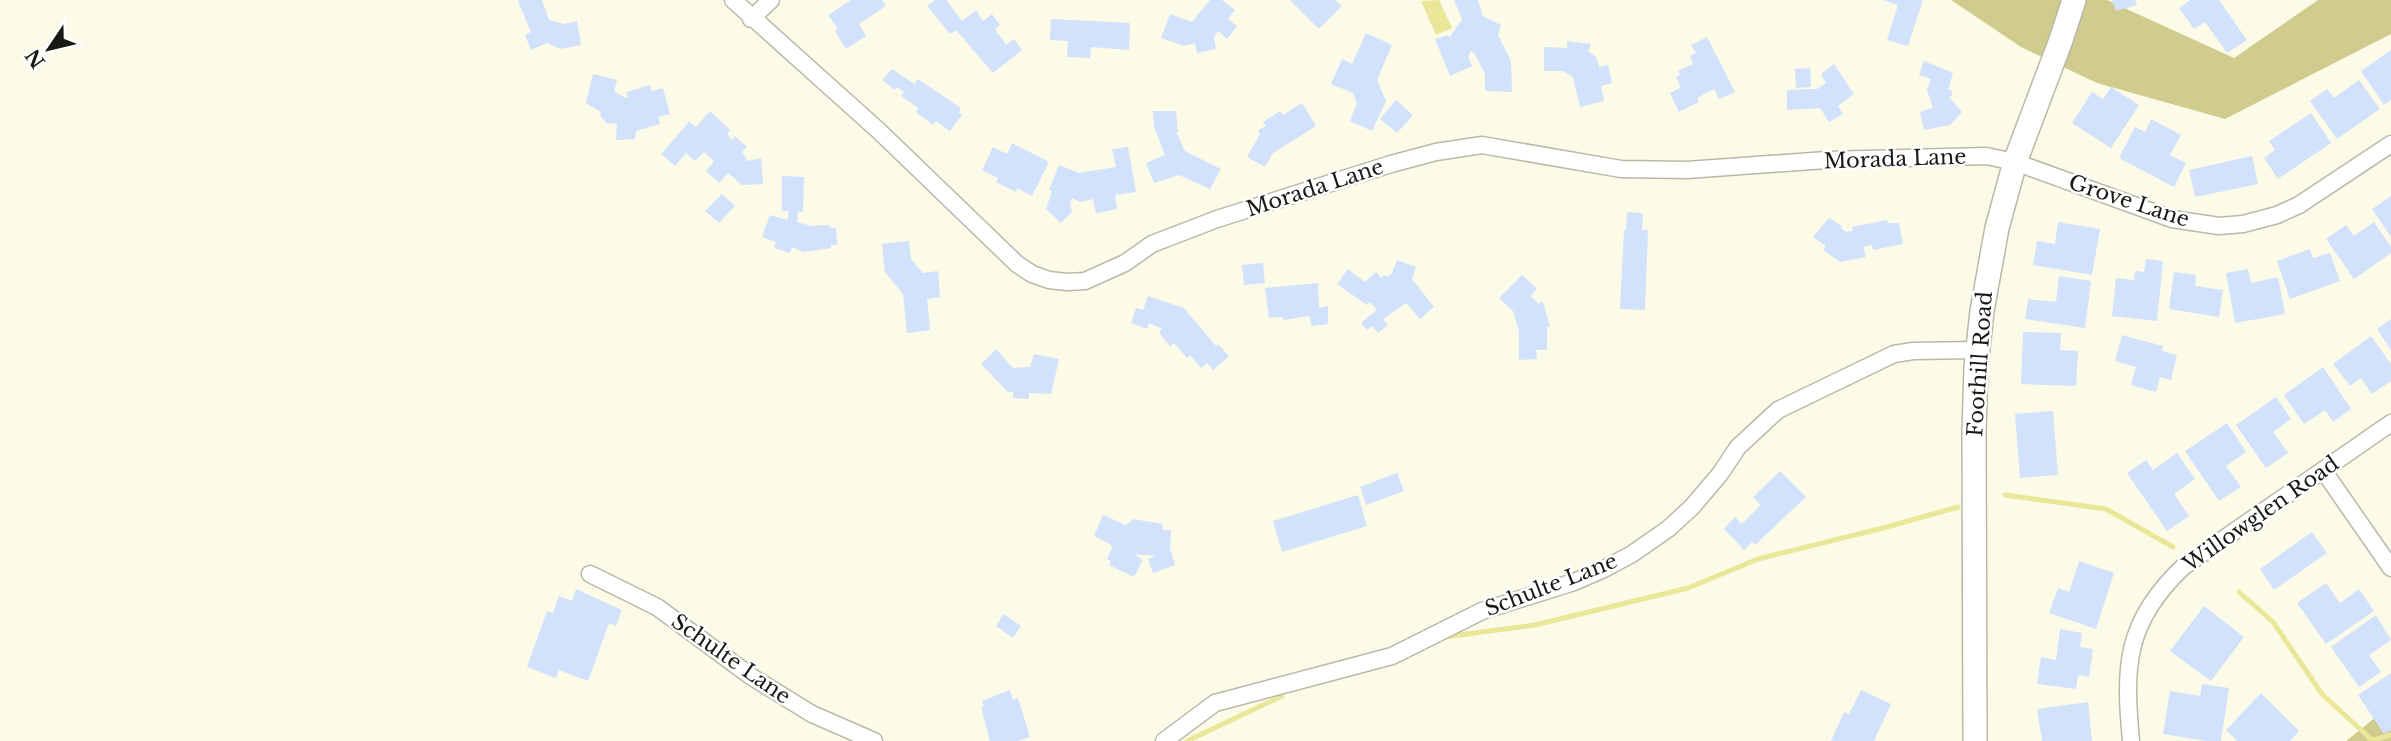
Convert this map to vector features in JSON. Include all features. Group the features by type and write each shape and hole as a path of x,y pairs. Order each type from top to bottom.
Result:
{"main road":[{"name":"Foothill Road","path":"1975,741 1974,457 1977,350 1992,253 2015,162 2074,0"}],"street":[{"name":"Morada Lane","path":"733,0 751,19 879,131 1017,264 1032,274 1067,282 1085,281 1103,275 1152,244 1217,219 1391,164 1436,152 1482,145 1621,169 1687,170 1826,160 1975,156 1998,157 2015,162"},
{"path":"751,19 771,0"},
{"name":"Grove Lane","path":"2015,162 2172,219 2219,226 2243,224 2277,215 2299,205 2391,144"},
{"name":"Schulte Lane","path":"1164,741 1215,703 1392,656 1482,611 1574,582 1604,569 1632,554 1676,521 1720,474 1738,447 1778,410 1894,354 1977,350"},
{"name":"Willowglen Road","path":"2130,741 2126,680 2129,659 2143,618 2154,599 2183,567 2391,423"},
{"path":"2323,470 2391,568"},
{"name":"Schulte Lane","path":"590,574 657,607 752,677 811,714 874,741"}],"shaded area":[{"path":"1439,0 1452,28 1436,35 1421,1"},
{"path":"1951,0 2107,0 2234,58 2318,0 2391,0 2391,34 2225,119 2097,83 2021,47"},
{"path":"2391,705 2391,741 2346,741"}],"building":[{"path":"542,0 549,20 564,24 577,21 581,45 560,49 547,43 531,50 525,35 531,32 518,1"},
{"path":"851,0 882,0 886,6 859,24 866,36 846,49 835,31 838,29 828,15"},
{"path":"935,0 946,0 962,21 976,10 983,21 992,14 1000,25 995,29 1006,45 1014,39 1022,50 993,73 956,30 950,34 927,6"},
{"path":"1210,0 1222,0 1235,10 1228,19 1237,26 1227,39 1218,31 1214,37 1216,49 1197,53 1195,43 1184,46 1161,38 1170,14 1192,22"},
{"path":"1290,0 1335,0 1342,6 1319,29"},
{"path":"1454,0 1478,0 1483,16 1501,25 1498,35 1511,61 1512,92 1485,91 1485,74 1471,51 1468,56 1472,66 1450,76 1435,39 1447,35 1450,37 1462,19"},
{"path":"1883,0 1923,0 1908,46 1887,40 1898,5"},
{"path":"2112,0 2135,0 2137,5 2116,11"},
{"path":"2190,0 2219,0 2247,40 2227,53 2205,22 2194,29 2179,8"},
{"path":"1051,19 1130,23 1129,50 1091,47 1090,58 1067,57 1068,41 1050,40"},
{"path":"1366,33 1392,45 1377,80 1386,101 1372,131 1350,121 1357,103 1353,93 1331,84 1342,59 1352,64"},
{"path":"1707,37 1735,92 1719,99 1714,89 1697,98 1699,102 1679,112 1670,93 1681,87 1676,77 1680,75 1678,71 1693,64 1690,56 1696,53 1691,45"},
{"path":"1567,41 1591,44 1588,51 1596,57 1599,67 1608,65 1612,83 1601,86 1604,101 1580,107 1573,77 1563,71 1544,71 1544,47 1567,48"},
{"path":"2391,50 2391,100 2384,105 2361,71"},
{"path":"1924,61 1953,73 1948,90 1951,89 1952,96 1949,97 1962,112 1950,125 1924,130 1920,112 1933,108 1927,90 1931,79 1919,75"},
{"path":"1834,64 1854,94 1838,106 1843,114 1829,122 1820,108 1787,110 1787,90 1817,89 1826,83 1821,74"},
{"path":"1810,68 1811,87 1796,88 1795,69"},
{"path":"892,69 914,84 918,79 961,108 959,112 962,115 950,131 936,121 933,125 916,112 918,108 901,96 904,92 897,87 895,90 882,80"},
{"path":"593,74 617,80 614,91 626,98 626,92 650,85 651,91 663,88 670,114 658,117 660,124 636,131 635,139 616,140 617,124 606,123 600,115 601,112 586,103"},
{"path":"2359,80 2380,109 2337,139 2310,101 2327,89 2334,98"},
{"path":"2111,87 2139,105 2111,148 2072,123 2092,92 2103,99"},
{"path":"1396,100 1413,115 1397,133 1380,119"},
{"path":"1302,103 1316,126 1273,153 1265,167 1247,157 1260,134 1258,130 1266,126 1263,122 1280,111 1283,115"},
{"path":"710,111 730,130 727,134 732,140 735,136 747,147 742,152 748,161 761,158 763,184 742,185 728,173 719,183 706,171 714,161 704,152 695,161 686,153 675,166 661,154 689,122 696,127"},
{"path":"1153,111 1176,111 1176,132 1185,151 1221,169 1210,189 1179,175 1154,183 1146,163 1165,155 1154,127"},
{"path":"2311,113 2331,143 2278,179 2264,158 2275,150 2269,141"},
{"path":"2151,119 2181,135 2170,155 2186,163 2174,187 2119,158 2135,127 2145,132"},
{"path":"1012,143 1049,162 1032,196 996,182 998,178 982,170 993,147 1007,154"},
{"path":"1128,147 1136,192 1115,195 1117,209 1096,213 1093,199 1080,202 1072,198 1072,212 1061,223 1046,209 1052,191 1049,190 1059,165 1079,173 1116,167 1112,149"},
{"path":"2252,156 2258,184 2195,197 2189,170"},
{"path":"782,176 804,177 803,212 798,212 797,222 836,228 837,245 803,252 792,247 790,253 774,248 776,242 762,237 770,215 787,220 789,211 782,211"},
{"path":"722,194 735,206 719,223 705,211"},
{"path":"2391,196 2391,237 2372,209"},
{"path":"1627,212 1643,213 1642,230 1648,230 1645,310 1620,309"},
{"path":"1829,218 1846,232 1853,231 1852,227 1887,220 1888,223 1899,223 1903,244 1873,250 1872,245 1863,247 1866,257 1840,262 1823,250 1826,246 1813,237"},
{"path":"2058,222 2100,229 2092,275 2033,265 2037,241 2055,244"},
{"path":"2374,222 2391,247 2391,253 2354,279 2326,239 2346,225 2354,236"},
{"path":"909,241 911,259 923,273 938,271 940,297 927,299 930,330 907,333 903,294 885,272 882,244"},
{"path":"2310,249 2313,258 2330,253 2340,281 2290,299 2277,261"},
{"path":"2146,259 2163,261 2157,321 2112,316 2116,278 2134,280 2135,271 2144,272"},
{"path":"1397,260 1416,267 1412,279 1434,307 1420,319 1406,303 1383,319 1388,325 1378,333 1372,326 1367,330 1361,323 1377,310 1370,302 1367,305 1337,284 1348,269 1365,282 1376,272 1381,278 1385,275 1387,277 1392,273"},
{"path":"1263,263 1265,283 1244,285 1242,265"},
{"path":"2248,269 2251,283 2278,277 2285,314 2235,323 2226,273"},
{"path":"2174,272 2196,275 2195,286 2223,290 2219,317 2169,309"},
{"path":"1522,275 1537,289 1530,296 1538,303 1543,302 1550,327 1547,327 1547,350 1536,350 1537,359 1519,360 1519,331 1513,311 1499,298"},
{"path":"2059,276 2091,281 2085,328 2025,319 2028,299 2056,302"},
{"path":"1318,283 1319,308 1328,306 1328,324 1312,326 1309,316 1284,320 1283,317 1269,318 1265,288"},
{"path":"1148,296 1184,308 1216,346 1218,344 1229,356 1213,370 1207,363 1201,368 1190,355 1187,358 1174,343 1170,346 1159,333 1162,329 1149,323 1147,329 1131,323 1136,308 1143,310"},
{"path":"2391,319 2391,350 2377,329"},
{"path":"2023,332 2061,333 2060,350 2078,351 2076,386 2021,384"},
{"path":"2122,335 2163,346 2162,351 2177,355 2171,380 2160,377 2156,392 2131,385 2136,367 2115,361"},
{"path":"2371,336 2391,364 2391,381 2372,394 2361,378 2350,386 2333,364"},
{"path":"996,349 1013,368 1030,367 1034,354 1059,359 1051,394 1029,393 1029,399 1013,398 1013,392 1008,392 981,364"},
{"path":"2323,367 2351,409 2333,422 2325,410 2304,424 2284,395"},
{"path":"2276,397 2291,419 2273,432 2288,453 2266,468 2236,425"},
{"path":"2053,411 2058,475 2020,478 2015,414"},
{"path":"2227,423 2246,452 2226,466 2241,487 2219,501 2185,451"},
{"path":"2177,453 2195,479 2174,494 2189,516 2167,531 2127,473 2146,460 2153,470"},
{"path":"1780,471 1806,497 1755,545 1752,542 1744,550 1724,529 1735,517 1742,524 1761,505 1753,497"},
{"path":"1397,473 1404,491 1366,505 1360,487"},
{"path":"1358,495 1367,526 1282,552 1273,521"},
{"path":"1103,515 1126,525 1133,519 1162,524 1163,530 1171,530 1170,548 1175,565 1153,573 1148,559 1156,556 1134,554 1143,560 1134,577 1109,565 1111,561 1107,559 1113,546 1094,536"},
{"path":"2312,532 2327,553 2274,590 2260,569"},
{"path":"2079,561 2114,573 2096,629 2049,613 2058,588 2069,592"},
{"path":"2326,583 2340,603 2359,589 2374,611 2326,644 2297,603"},
{"path":"576,589 622,610 616,626 609,623 588,681 559,670 556,678 527,667 547,611 553,613 559,596 572,601"},
{"path":"2204,606 2244,637 2211,681 2170,651"},
{"path":"1004,614 1021,626 1013,638 996,626"},
{"path":"2376,615 2391,640 2369,655 2381,672 2359,687 2331,647"},
{"path":"2060,629 2082,633 2080,647 2093,649 2089,677 2078,675 2076,689 2037,684 2041,657 2056,660"},
{"path":"2391,673 2391,730 2384,734 2358,695"},
{"path":"2202,684 2229,688 2221,741 2163,734 2170,691 2200,696"},
{"path":"1010,690 1013,700 1018,698 1030,737 1017,741 990,741 981,707 984,707 982,701"},
{"path":"1861,690 1891,704 1874,741 1831,741 1844,712 1849,714"},
{"path":"2261,693 2299,731 2290,741 2237,741 2226,730"},
{"path":"2088,702 2092,741 2042,741 2037,709"}],"waterway":[{"path":"2005,495 2106,509 2173,547"},
{"path":"1444,637 1535,625 1688,588 1758,559 1958,507"},
{"path":"2239,592 2273,622 2322,694 2372,740"},
{"path":"1187,741 1282,696"},
{"path":"2370,741 2391,735"}]}
